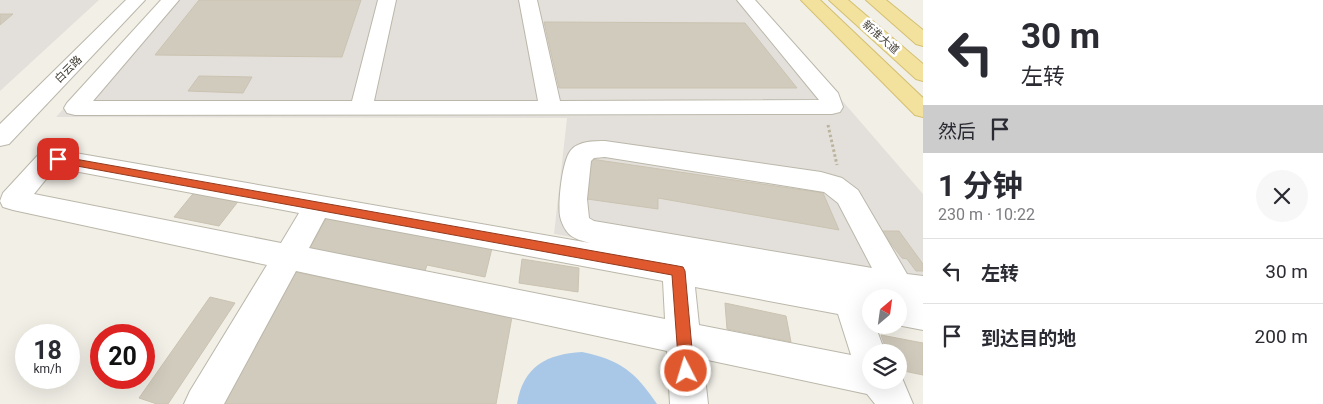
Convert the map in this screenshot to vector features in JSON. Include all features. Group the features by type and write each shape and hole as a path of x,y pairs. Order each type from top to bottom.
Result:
{"main road":[{"path":"810,0 922,110"},
{"name":"新淮大道","path":"838,0 923,75"},
{"name":"新淮大道","path":"874,0 923,40"}],"street":[{"name":"白云路","path":"0,118 122,0"},
{"name":"白云路","path":"0,138 136,0"},
{"path":"170,0 75,108 832,107 830,98 746,0"},
{"path":"361,108 387,0"},
{"path":"528,0 550,107"},
{"path":"601,149 821,181 833,185 848,197 906,295 583,230 576,223 573,212 580,156 588,150 601,149"},
{"path":"862,375 13,200 47,161 58,159 860,304 868,344"},
{"path":"203,404 318,206"},
{"path":"678,271 689,404"},
{"path":"908,297 923,315"},
{"path":"887,389 894,404"}],"path":[{"path":"823,107 838,170"}],"shaded area":[{"path":"0,0 99,0 0,91"},
{"path":"161,0 755,0 923,194 923,297 908,294 908,289 876,289 554,234 567,118 56,117"}],"water":[{"path":"582,352 607,359 626,369 657,404 517,404 525,380 539,364 558,356"}],"building":[{"path":"199,0 361,0 342,57 155,55"},
{"path":"0,14 13,14 0,25"},
{"path":"544,22 745,23 797,88 559,88"},
{"path":"199,76 252,77 243,93 188,91"},
{"path":"591,159 823,193 839,230 658,198 658,209 587,199"},
{"path":"196,190 240,199 219,226 174,217"},
{"path":"329,213 493,244 485,277 427,265 424,274 309,250"},
{"path":"881,231 899,231 923,264 923,271 916,271 907,259 902,258"},
{"path":"522,259 579,268 578,292 519,283"},
{"path":"295,272 512,317 496,404 222,404"},
{"path":"210,297 235,303 168,404 157,404 139,398 145,389 155,389 155,375"},
{"path":"725,303 786,316 791,342 727,329"},
{"path":"881,335 923,343 923,375 907,372 907,344 884,344"}],"route":[{"path":"58,159 678,271 686,371"}]}
